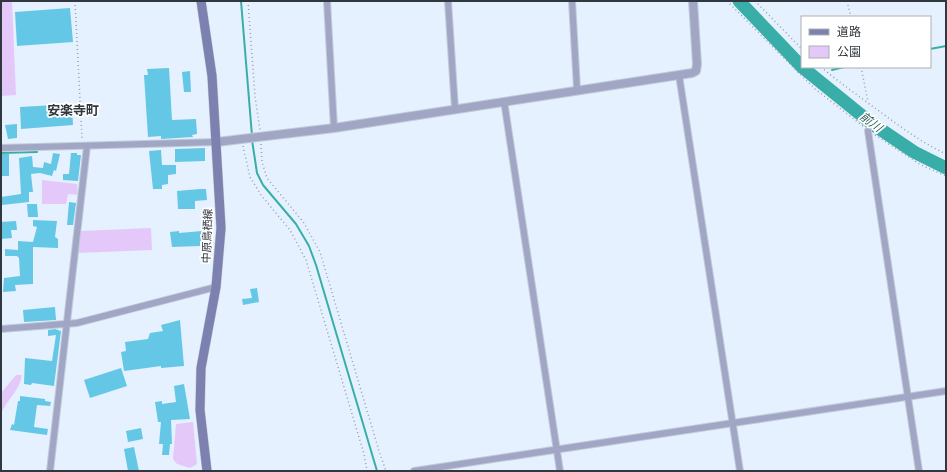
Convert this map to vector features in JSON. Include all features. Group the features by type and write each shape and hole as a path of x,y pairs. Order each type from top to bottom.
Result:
{"main road":[{"name":"中原鳥栖線","path":"201,1 212,76 221,228 216,286 201,368 200,417 207,471"}],"street":[{"path":"327,1 334,128"},
{"path":"448,1 455,109"},
{"path":"572,1 577,89"},
{"path":"1,148 217,142 334,128 577,89 692,73 696,71 697,64 693,1"},
{"path":"679,75 740,471"},
{"path":"504,101 560,471"},
{"path":"868,131 919,471"},
{"path":"50,471 67,325 84,146"},
{"path":"1,329 67,325 216,286"},
{"path":"414,471 946,391"}],"path":[{"path":"75,1 84,146"},
{"path":"248,1 262,162 267,178 304,223 320,252 386,471"},
{"path":"727,1 815,89 868,131 921,165 946,176"},
{"path":"755,1 801,48"},
{"path":"847,1 850,16"},
{"path":"822,68 838,82 914,136 946,154"},
{"path":"861,68 868,102"},
{"path":"244,139 243,146 250,178 261,195 290,230 306,260 364,454 367,471"}],"green space":[{"path":"1,1 12,1 16,95 1,96"},
{"path":"42,180 77,184 78,195 68,194 66,204 42,204"},
{"path":"151,228 152,250 78,253 81,231"},
{"path":"16,375 22,375 21,381 1,414 1,393"},
{"path":"193,422 197,464 190,468 177,464 173,459 176,424"}],"building":[{"path":"70,8 73,42 17,46 15,12"},
{"path":"169,68 172,120 196,119 197,134 192,135 193,137 161,139 161,136 148,137 144,75 148,75 147,69"},
{"path":"190,71 191,92 184,92 182,72"},
{"path":"72,104 73,125 21,129 20,107"},
{"path":"17,124 17,138 8,139 5,125"},
{"path":"205,148 205,161 175,162 175,149"},
{"path":"161,150 162,165 176,165 176,174 168,175 168,184 162,185 162,189 153,189 149,151"},
{"path":"53,153 60,154 56,171 54,170 52,176 40,173 31,174 33,192 29,192 29,202 2,205 1,197 21,194 19,158 32,156 33,167 43,168 44,162 51,164"},
{"path":"71,153 81,155 78,181 63,180 63,174 69,174"},
{"path":"1,154 9,154 9,176 1,176"},
{"path":"206,189 207,200 195,201 195,209 178,209 177,191"},
{"path":"69,202 76,203 73,225 67,225"},
{"path":"27,204 37,204 38,217 28,217"},
{"path":"33,220 57,221 55,237 58,239 58,248 33,247 33,284 15,285 16,291 3,292 4,278 20,276 19,258 17,256 5,256 5,249 18,250 18,241 33,242 37,227 33,226"},
{"path":"16,221 17,230 11,230 12,238 1,239 1,222"},
{"path":"179,231 179,233 202,231 203,241 200,241 200,246 172,247 170,232"},
{"path":"257,288 259,302 243,305 242,299 252,298 250,289"},
{"path":"55,307 56,320 24,322 23,310"},
{"path":"180,320 184,366 161,368 161,366 124,371 121,352 126,351 125,342 148,339 150,333 163,331 161,325"},
{"path":"55,329 61,331 54,386 32,383 31,385 24,384 25,358 52,361 56,335 48,336 48,330"},
{"path":"121,368 127,386 90,398 84,380"},
{"path":"184,384 190,419 171,420 172,444 170,444 169,455 162,455 163,444 159,444 161,422 158,422 155,402 162,401 162,404 176,402 174,386"},
{"path":"20,396 45,399 45,401 51,402 50,406 37,405 34,427 48,429 47,435 10,430 12,424 14,425"},
{"path":"141,428 143,439 128,442 126,431"},
{"path":"134,447 139,471 128,471 124,449"}],"waterway":[{"path":"241,1 252,136"},
{"name":"前川","path":"739,1 801,66"},
{"path":"931,49 946,46"},
{"name":"前川","path":"803,68 871,123 914,152 946,168"},
{"path":"832,70 840,68"},
{"path":"252,140 257,173 263,185 296,224 309,246 316,265 377,471"},
{"path":"1,153 37,152"}],"district":[{"name":"安楽寺町","path":"73,110"}]}
